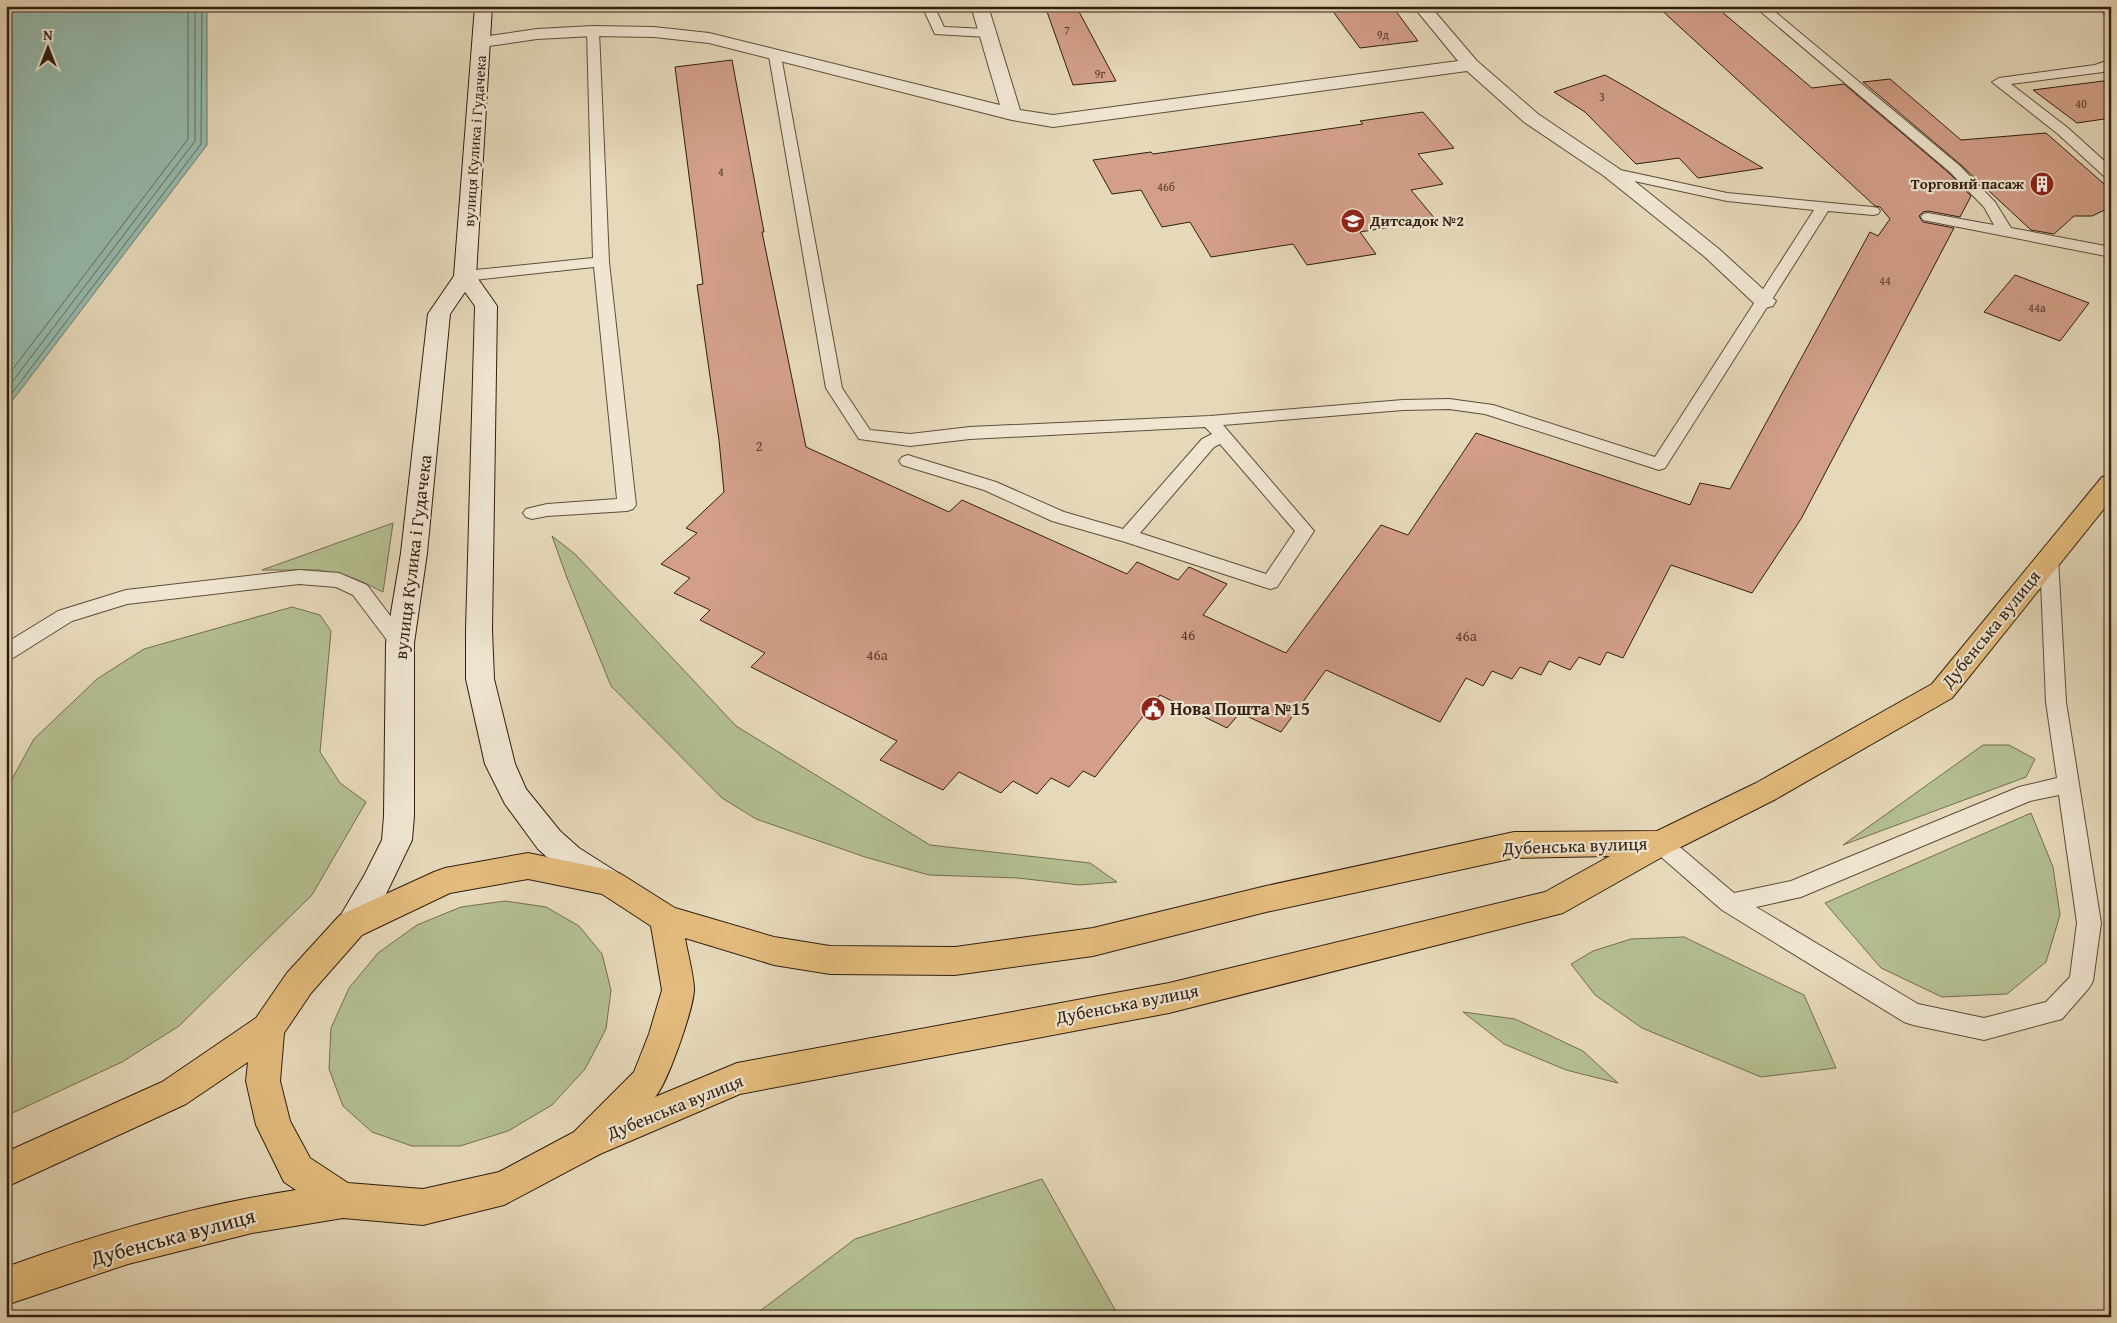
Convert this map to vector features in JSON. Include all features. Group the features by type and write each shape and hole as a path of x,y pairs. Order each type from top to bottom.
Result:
{"main road":[{"name":"Дубенська вулиця","path":"586,1144 737,1079 1168,998 1552,904 1660,843 1766,791 1942,691 2111,483"},
{"name":"Дубенська вулиця","path":"610,883 666,919 774,951 816,958 955,961 1093,942 1266,899 1514,845 1660,843"},
{"path":"6,1170 174,1092 268,1029 299,983 351,925 445,881 528,866 610,883"},
{"path":"268,1029 263,1081 273,1125 297,1170 343,1200 423,1207 504,1188 586,1144 647,1082 666,1034 678,990 666,919"},
{"name":"Дубенська вулиця","path":"6,1286 34,1275 176,1233 254,1214 343,1200"}],"street":[{"name":"вулиця Кулика і Гудачека","path":"351,925 376,883 397,840 399,816 400,643 414,553 439,314 466,276 484,6"},
{"path":"978,6 1012,114"},
{"path":"1421,6 1471,65 1531,118 1611,172 1712,253 1765,301"},
{"path":"482,42 538,34 593,31 654,32 709,38 1012,114 1053,122 1471,65"},
{"path":"466,276 486,306 480,679 500,764 512,789 533,822 549,840 568,857 610,883"}],"lane":[{"path":"928,6 939,32 987,33"},
{"path":"1760,6 1955,169 1990,205 2005,231"},
{"path":"2103,6 2111,13"},
{"path":"532,513 547,510 627,505 600,262 593,31"},
{"path":"775,56 834,388 865,435 910,440 970,433 1210,421 1403,405 1449,404 1487,409 1659,464 1824,206"},
{"path":"2111,64 2098,69 1999,82 2063,131 2111,174"},
{"path":"1611,172 1728,197 1873,211"},
{"path":"1928,217 2111,252"},
{"path":"466,276 600,262"},
{"path":"908,461 990,486 1058,517 1126,536 1270,582 1306,531 1210,421"},
{"path":"1126,536 1208,442 1223,436"},
{"path":"1660,843 1730,903 1913,1014 1984,1029 2053,1012 2082,981 2090,923 2056,702 2049,558"},
{"path":"6,653 65,616 126,597 299,577 339,580 360,590 400,643"},
{"path":"1730,903 1793,890 2028,793 2068,784"}],"green space":[{"path":"393,523 383,592 356,579 320,570 262,570"},
{"path":"552,536 575,554 736,726 930,845 1090,863 1117,882 1079,885 1018,878 929,875 865,857 756,819 722,798 611,686"},
{"path":"292,607 320,615 331,631 320,752 340,783 366,802 312,895 179,1026 122,1062 6,1116 6,790 34,739 97,679 144,649"},
{"path":"1983,745 2009,745 2035,759 2026,777 1843,845"},
{"path":"2031,813 2053,867 2060,915 2046,962 2007,994 1942,997 1881,968 1825,903"},
{"path":"505,901 546,907 579,926 602,954 611,990 606,1029 585,1069 552,1105 508,1131 460,1146 412,1146 372,1132 343,1106 329,1069 331,1028 349,988 378,953 417,925 461,907"},
{"path":"1684,937 1804,995 1836,1068 1761,1077 1642,1028 1595,995 1571,964 1593,951 1631,939"},
{"path":"1463,1012 1515,1019 1583,1051 1618,1083 1566,1070 1504,1044"},
{"path":"1042,1179 1119,1317 752,1317 855,1239"}],"water":[{"path":"6,6 205,6 207,9 207,145 6,409"}],"building":[{"path":"1045,6 1076,6 1116,81 1073,85"},
{"path":"1329,6 1392,6 1418,41 1360,48"},
{"path":"1657,6 1715,6 1812,88 1844,84 1949,173 1971,196 1960,217 1928,211 1923,212 1919,216 1923,222 1954,228 1801,519 1752,593 1671,565 1623,658 1607,652 1600,665 1579,657 1570,670 1549,661 1541,675 1520,667 1512,679 1492,671 1483,686 1466,678 1440,722 1326,670 1281,732 1240,713 1227,728 1160,695 1095,777 1083,771 1069,787 1051,778 1037,794 1013,781 1001,793 959,772 943,790 880,760 897,741 751,667 765,653 700,620 710,610 674,593 690,578 661,564 697,533 686,528 724,492 719,440 697,285 703,284 675,67 732,60 764,232 762,232 806,447 949,512 962,500 1127,574 1137,562 1178,580 1189,567 1227,584 1203,615 1286,653 1381,525 1408,535 1476,433 1690,505 1700,483 1730,489 1870,232 1878,236 1890,219 1880,207 1875,206"},
{"path":"1605,75 1763,168 1698,178 1679,158 1636,164 1585,112 1554,92"},
{"name":"Торговий пасаж","path":"1890,79 1961,140 2046,133 2111,190 2111,207 2092,216 2074,216 2054,234 2031,230 1961,165 1863,82"},
{"path":"2111,80 2111,118 2077,123 2033,90"},
{"path":"1423,112 1454,148 1418,154 1443,184 1411,190 1436,220 1360,232 1376,254 1307,265 1293,244 1211,257 1190,222 1162,227 1141,190 1112,194 1093,160 1151,152 1153,154 1363,124 1360,121"},
{"path":"2015,275 2089,303 2060,341 1984,312"}],"place":[{"name":"Торговий пасаж","path":"2042,184"},
{"name":"Дитсадок №2","path":"1353,221"},
{"name":"Нова Пошта №15","path":"1153,709"}]}
